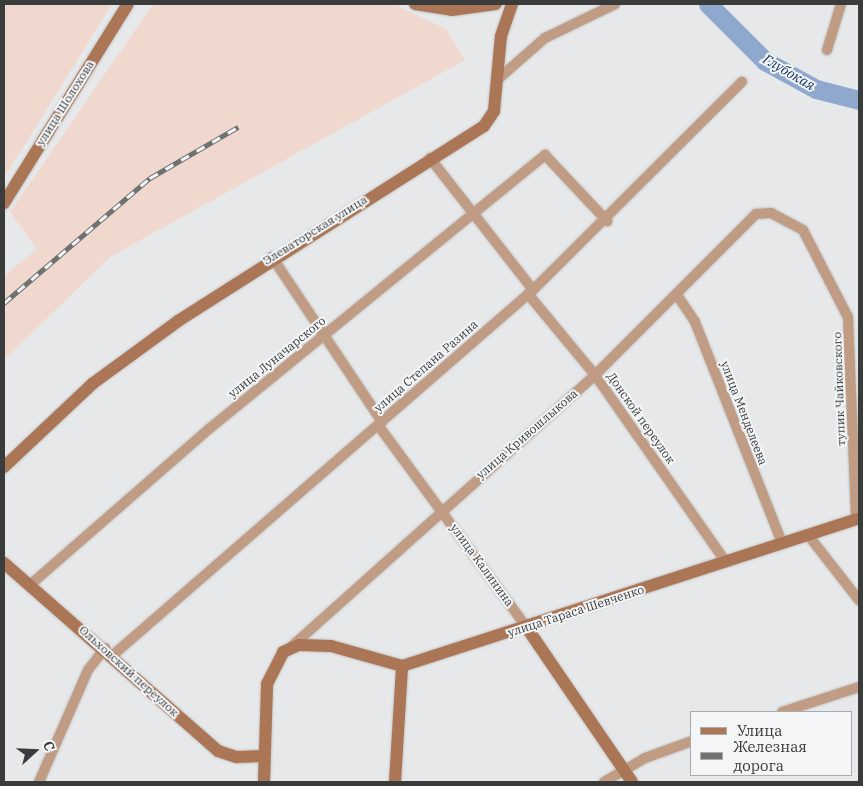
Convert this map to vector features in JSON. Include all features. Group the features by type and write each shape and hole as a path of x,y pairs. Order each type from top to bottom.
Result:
{"street":[{"name":"улица Шолохова","path":"4,203 128,4"},
{"path":"415,4 452,10 496,4"},
{"name":"Элеваторская улица","path":"4,467 92,384 272,257 491,119 501,36 512,4"},
{"path":"497,80 545,38 615,4"},
{"path":"827,50 841,4"},
{"name":"улица Степана Разина","path":"109,651 380,423 530,292 606,221 742,82"},
{"name":"улица Луначарского","path":"30,585 322,336 545,155 606,221"},
{"name":"Донской переулок","path":"430,158 530,292 596,374 726,562"},
{"name":"тупик Чайковского","path":"756,214 771,213 803,230 848,317 857,519"},
{"name":"улица Кривошлыкова","path":"264,782 263,756 267,684 275,661 442,509 596,374 678,295 713,252 756,214"},
{"name":"улица Калинина","path":"272,257 380,423 527,628 632,782"},
{"name":"улица Менделеева","path":"678,295 695,322 782,543"},
{"name":"улица Тараса Шевченко","path":"402,666 527,628 857,519"},
{"path":"808,535 859,600"},
{"name":"Ольховский переулок","path":"4,563 109,651 218,750 237,757 263,756"},
{"path":"291,648 331,646 402,666 395,782"},
{"path":"39,782 88,670 109,651"},
{"path":"785,711 859,687"},
{"path":"604,782 624,771 690,742"}],"shaded area":[{"path":"4,4 112,4 4,178"},
{"path":"153,4 394,4 446,29 465,60 110,257 4,360 4,276 37,249 10,212"}],"waterway":[{"name":"Глубокая","path":"708,4 765,61 816,89 859,100"}],"railway":[{"path":"4,303 150,178 238,127"}]}
